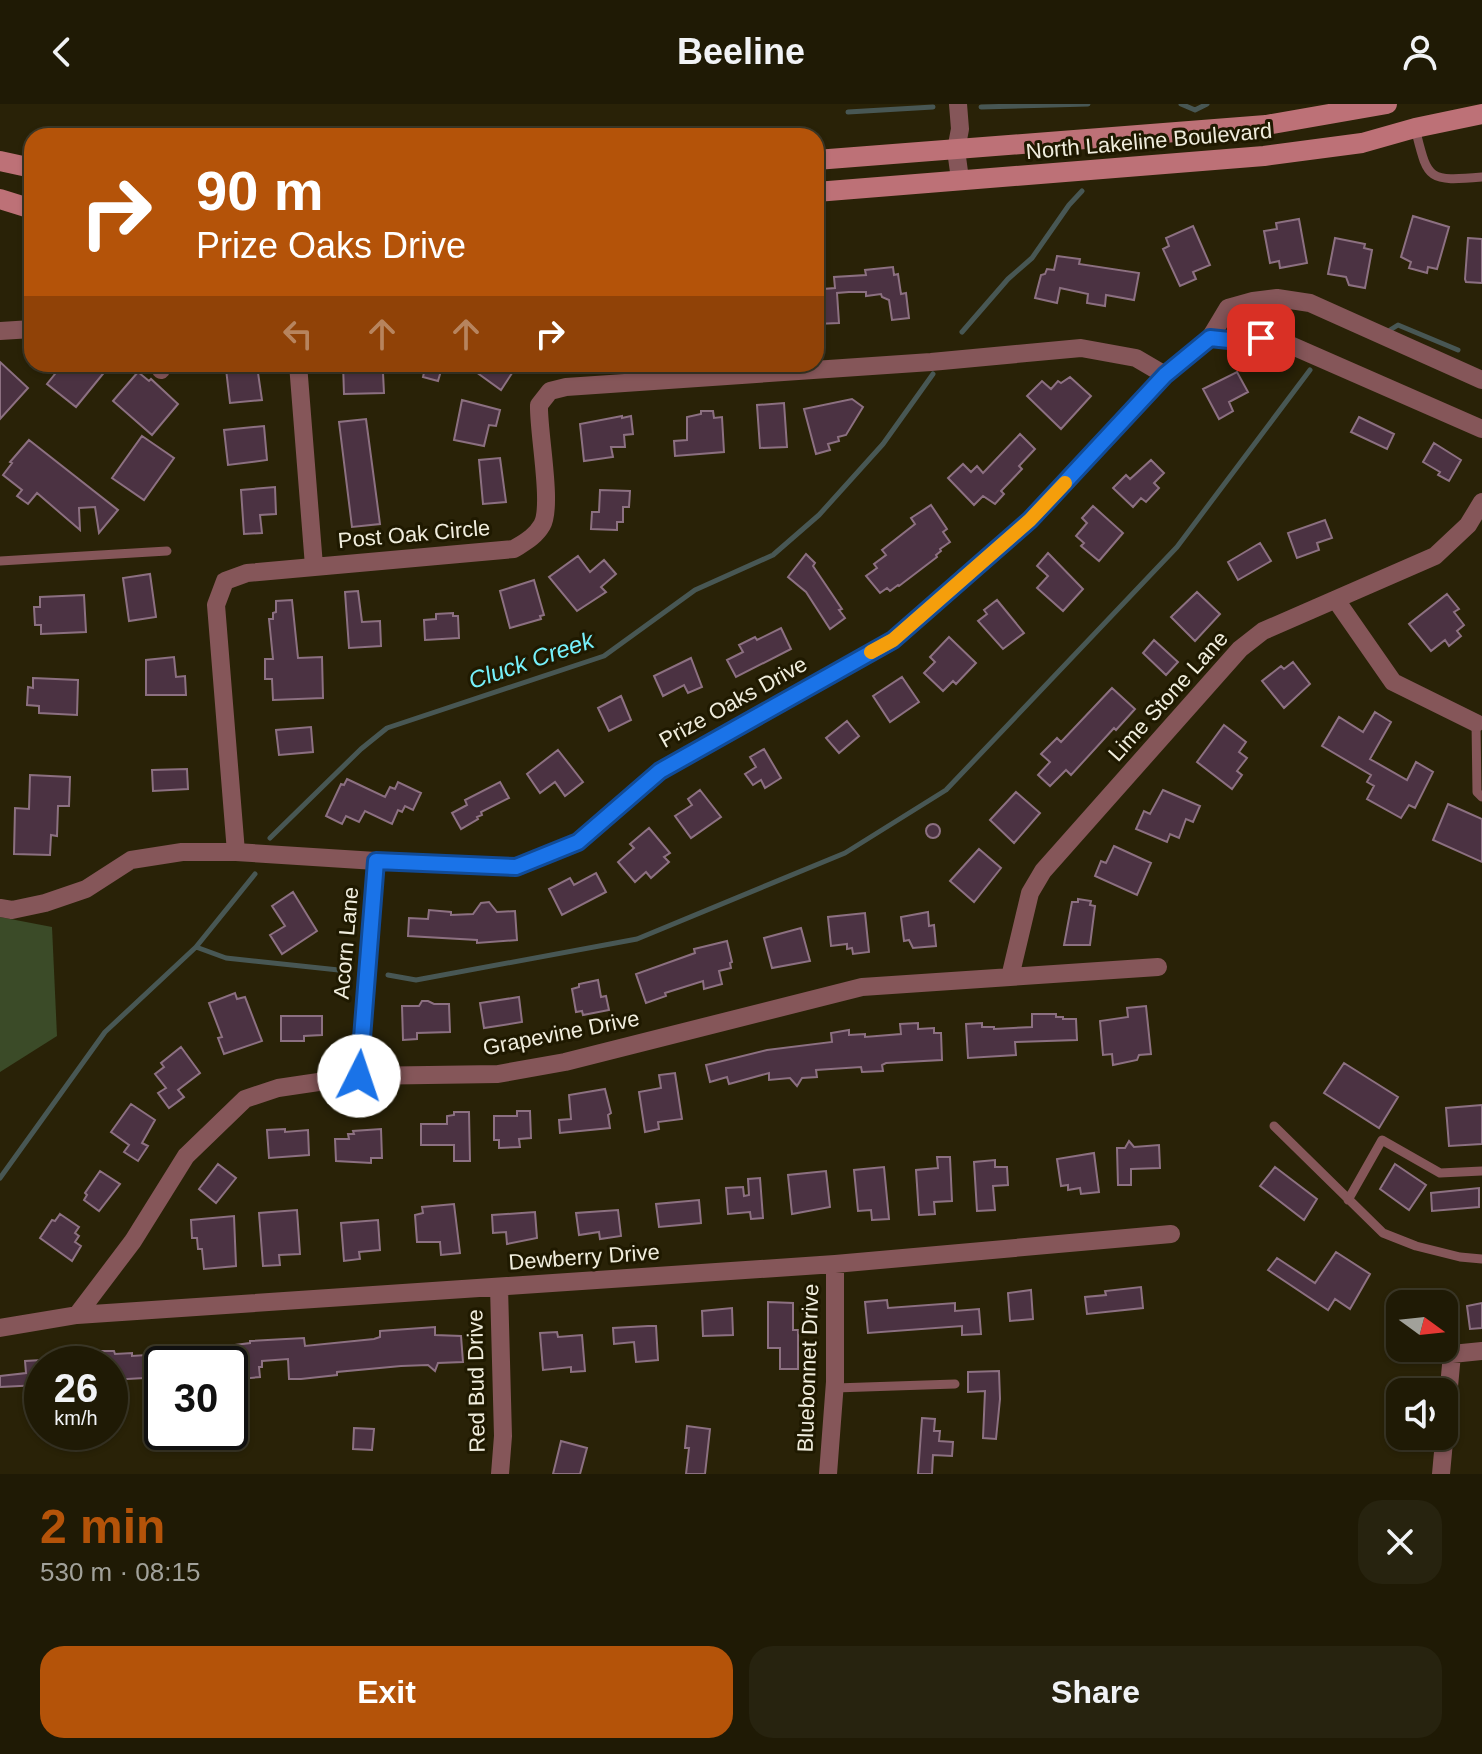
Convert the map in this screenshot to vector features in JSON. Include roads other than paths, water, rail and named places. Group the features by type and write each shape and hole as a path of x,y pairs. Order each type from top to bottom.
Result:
{"main road":[{"name":"North Lakeline Boulevard","path":"824,159 1266,125 1387,104"},
{"name":"North Lakeline Boulevard","path":"824,191 1264,156 1362,143 1482,114"},
{"path":"0,161 24,166"},
{"path":"0,199 24,206"}],"street":[{"path":"958,104 960,129 956,150 960,179"},
{"name":"Prize Oaks Drive","path":"0,908 12,910 45,903 86,889 131,860 182,852 236,852 516,867 578,842 660,771 893,640 1030,520 1165,375 1210,338 1228,308 1253,301 1293,299 1331,312 1482,380"},
{"path":"0,331 24,330"},
{"path":"1210,338 1281,341 1482,429"},
{"name":"Post Oak Circle","path":"824,369 1081,348 1136,358 1165,375"},
{"path":"299,372 314,566"},
{"name":"Post Oak Circle","path":"236,852 216,605 225,581 247,573 514,549 531,539 544,522 546,500 539,405 550,391 566,387 785,372"},
{"name":"Lime Stone Lane","path":"1010,977 1030,893 1043,871 1240,649 1263,631 1435,556 1468,525 1482,502"},
{"path":"1336,600 1393,682 1479,723"},
{"name":"Acorn Lane","path":"359,1076 376,861"},
{"name":"Grapevine Drive","path":"77,1315 133,1241 186,1156 245,1099 278,1088 359,1076 498,1074 565,1062 862,987 1158,967"},
{"name":"Dewberry Drive","path":"0,1328 77,1315 835,1264 1171,1234"},
{"name":"Bluebonnet Drive","path":"828,1474 835,1388 835,1264"},
{"name":"Red Bud Drive","path":"499,1287 503,1436 500,1474"},
{"path":"1441,1474 1452,1354 1482,1351"}],"lane":[{"path":"1415,128 1425,168 1432,174 1440,178 1482,177"},
{"path":"0,561 167,551"},
{"path":"1479,723 1477,792 1482,797"},
{"path":"1274,1126 1383,1233 1416,1246 1482,1259"},
{"path":"1348,1200 1382,1140 1440,1173 1482,1171"},
{"path":"835,1388 955,1384"}],"waterway":[{"path":"981,107 1088,104"},
{"name":"Cluck Creek","path":"1181,104 1195,110 1207,104"},
{"path":"848,112 933,107"},
{"name":"Cluck Creek","path":"962,332 1008,279 1032,258 1082,191"},
{"path":"1390,330 1398,325 1458,350"},
{"path":"388,975 416,980 637,939 845,853 946,790 1177,547 1310,370"},
{"name":"Cluck Creek","path":"270,838 361,749 387,728 604,656 695,590 773,555 819,515 883,444 933,374"},
{"name":"Cluck Creek","path":"0,1178 105,1032 196,947 255,874"},
{"path":"196,947 226,958 348,971"}]}
